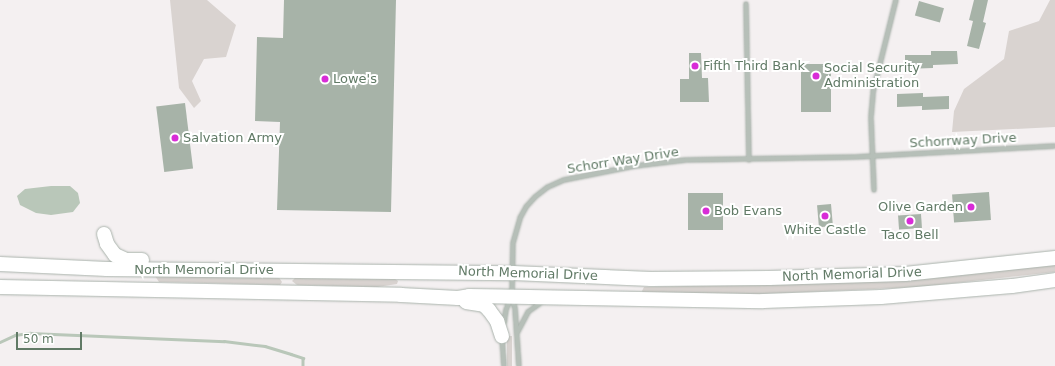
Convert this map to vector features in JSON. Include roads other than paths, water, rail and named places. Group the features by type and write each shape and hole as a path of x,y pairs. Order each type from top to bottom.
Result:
{"main road":[{"path":"104,234 115,255 126,260 220,262 258,270"},
{"name":"North Memorial Drive","path":"0,264 107,269 513,273 651,279 880,275 971,268 1055,258"},
{"path":"0,281 19,279 94,279 105,273 107,269"},
{"name":"North Memorial Drive","path":"0,287 458,298 469,296 668,300 816,300 947,292 1055,280"},
{"name":"North Memorial Drive","path":"458,298 468,303 484,306 489,310 497,321 502,336"}],"street":[{"path":"874,190 871,117 874,86 896,0"},
{"path":"746,4 749,160"},
{"name":"Schorrway Drive","path":"873,156 1055,146"},
{"name":"Schorr Way Drive","path":"511,297 513,243 520,218 526,207 548,187 564,180 660,162 873,156"},
{"path":"511,297 517,333 519,366"},
{"path":"504,366 502,336 506,310 511,297"},
{"path":"517,333 528,312 533,307 549,298"}],"waterway":[{"path":"0,342 15,335 30,333 224,341 265,346 291,354 303,358 303,366"}],"place":[{"name":"Fifth Third Bank","path":"695,66"},
{"name":"Social Security Administration","path":"816,76"},
{"name":"Lowe's","path":"325,79"},
{"name":"Salvation Army","path":"175,138"},
{"name":"Olive Garden","path":"971,207"},
{"name":"Bob Evans","path":"706,211"},
{"name":"White Castle","path":"825,216"},
{"name":"Taco Bell","path":"910,221"}]}
